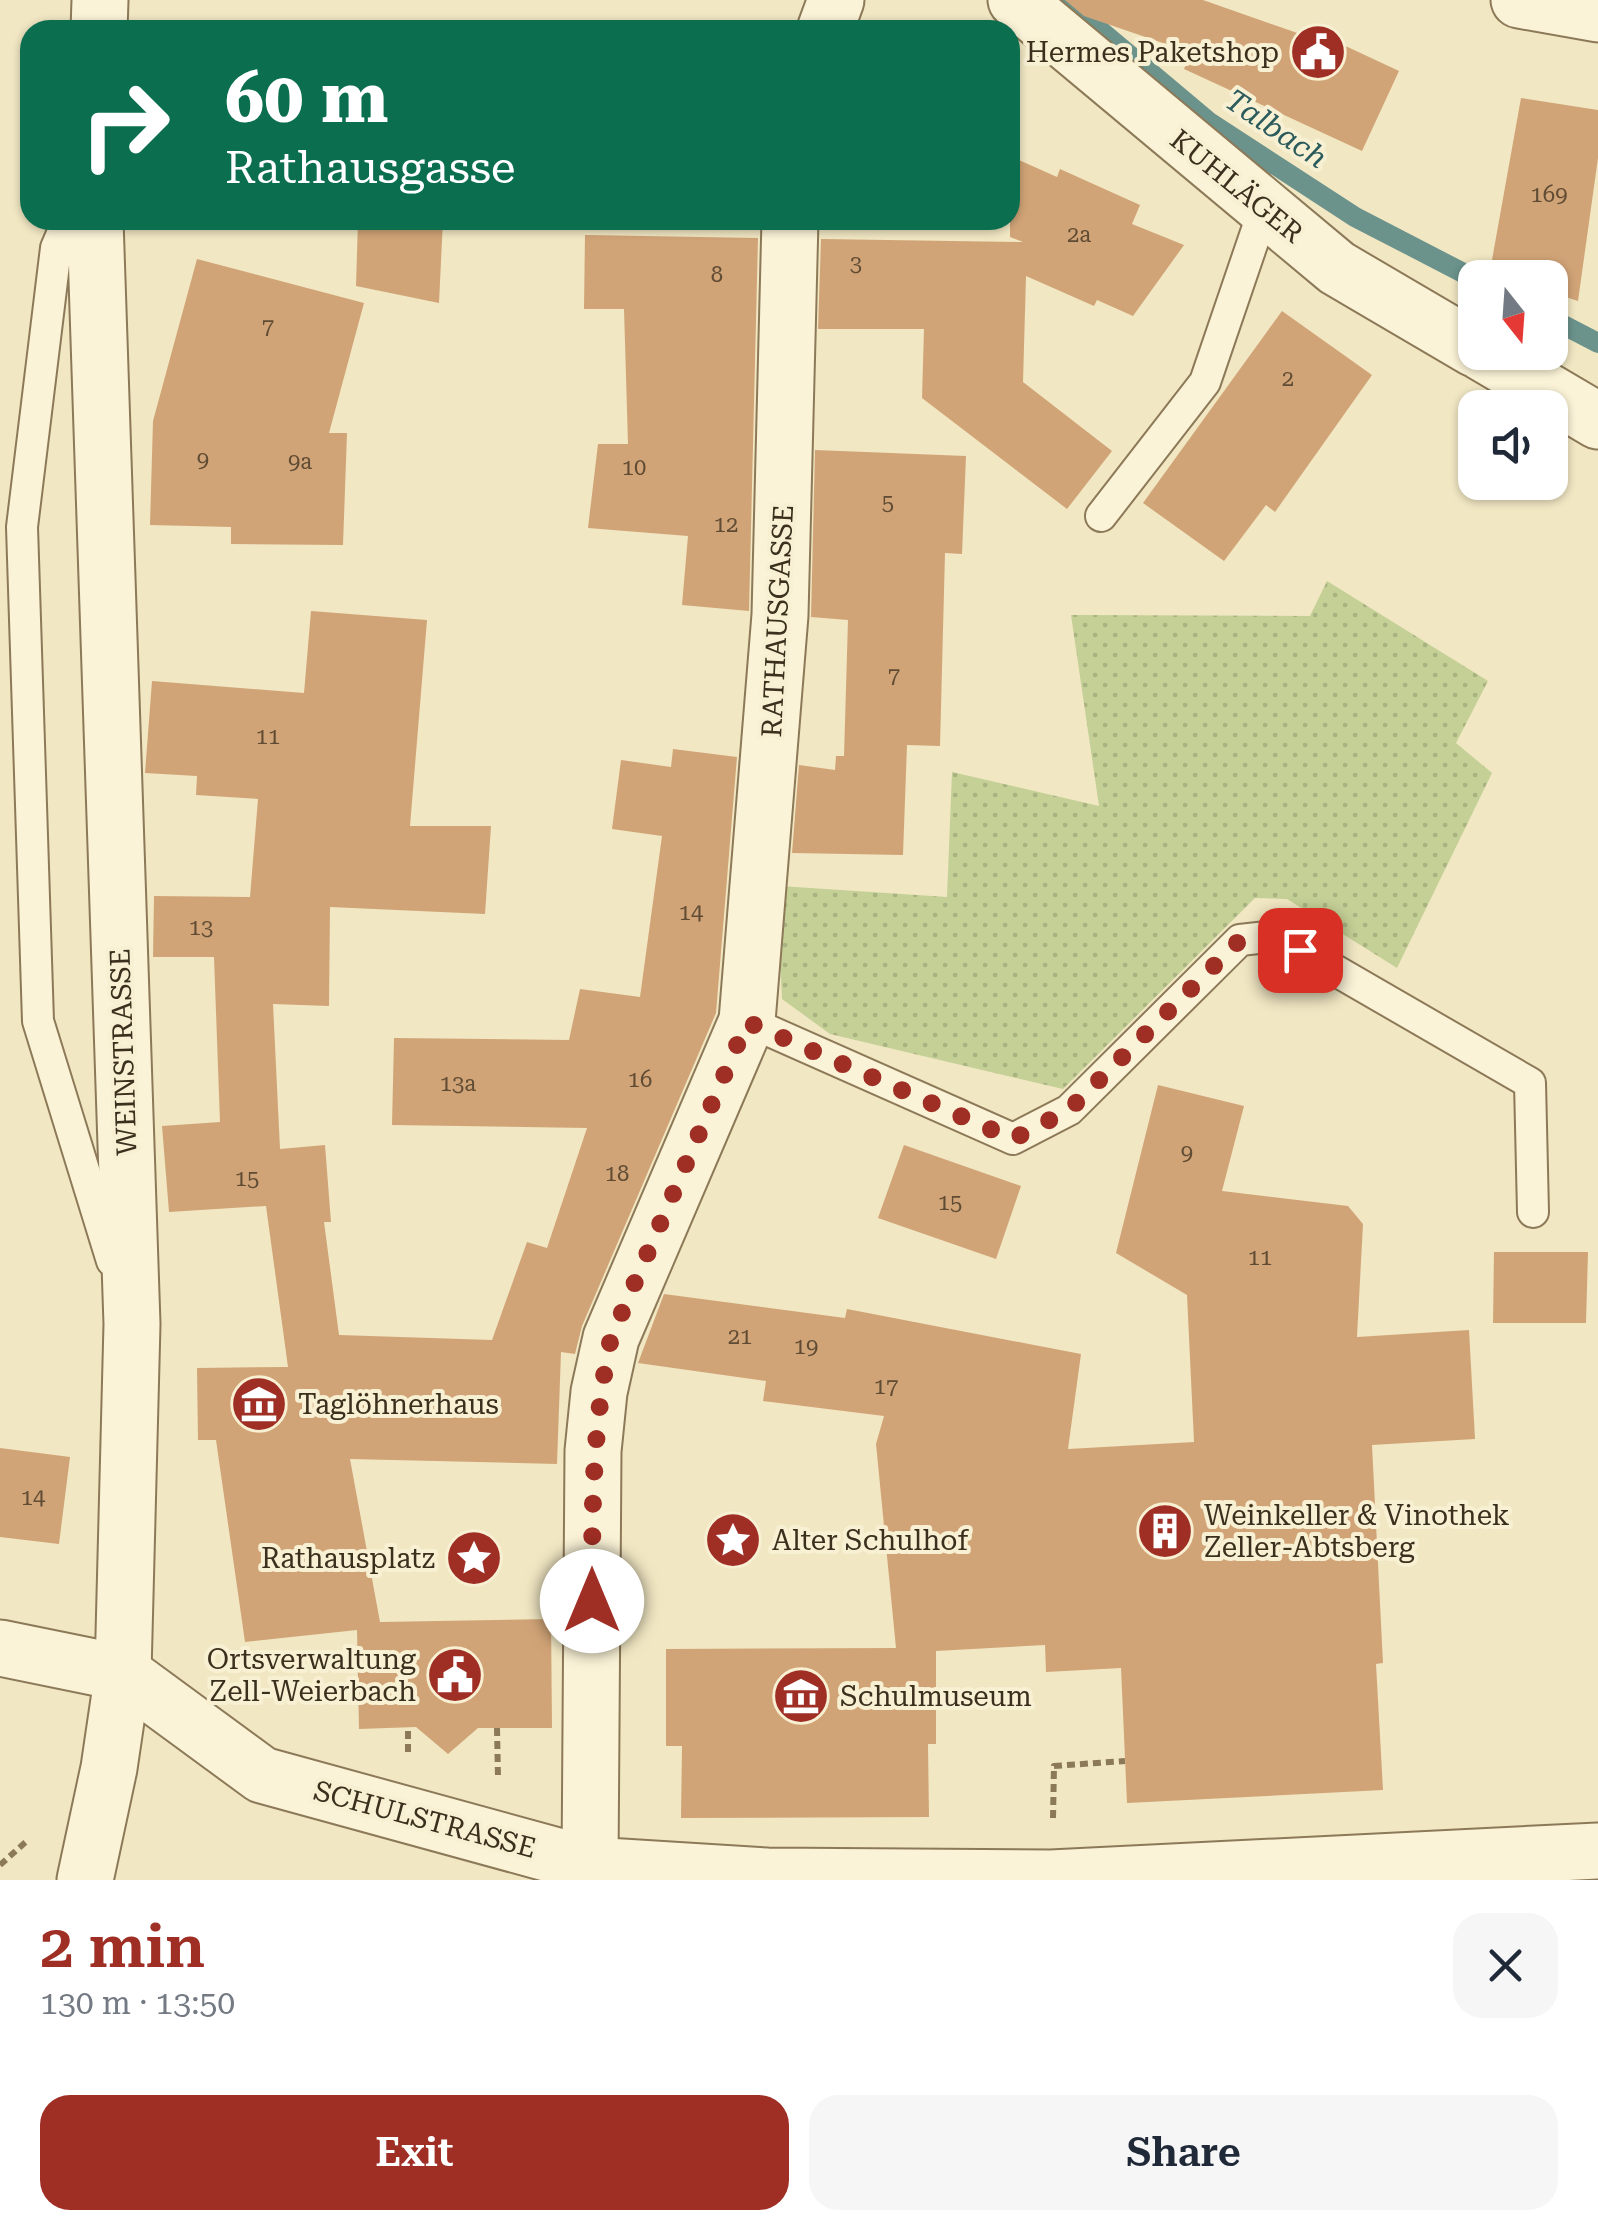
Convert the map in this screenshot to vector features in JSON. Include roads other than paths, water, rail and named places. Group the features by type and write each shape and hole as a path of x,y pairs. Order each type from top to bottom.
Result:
{"street":[{"name":"KUHLÄGER","path":"1016,0 1337,268 1458,339"},
{"path":"1519,0 1598,14"},
{"name":"WEINSTRASSE","path":"85,1880 124,1673 132,1324 95,230"},
{"name":"RATHAUSGASSE","path":"590,1864 593,1450 599,1392 611,1338 747,1022 780,616 790,230"},
{"name":"KUHLÄGER","path":"1510,370 1598,422"},
{"path":"0,1648 124,1673"},
{"name":"SCHULSTRASSE","path":"124,1673 262,1775 590,1864 767,1876 1052,1878 1598,1851"}],"lane":[{"path":"1101,516 1205,382 1264,208"},
{"path":"64,230 56,248 22,527 38,1021 132,1324"},
{"path":"747,1022 1013,1139 1069,1110 1240,940 1267,937 1300,950 1530,1083 1533,1212"}],"waterway":[{"name":"Talbach","path":"1064,0 1209,122 1355,217 1458,270"},
{"name":"Talbach","path":"1568,327 1598,343"}],"place":[{"name":"Hermes Paketshop","path":"1318,52"},
{"name":"Taglöhnerhaus","path":"259,1404"},
{"name":"Weinkeller & Vinothek Zeller-Abtsberg","path":"1165,1531"},
{"name":"Alter Schulhof","path":"733,1540"},
{"name":"Rathausplatz","path":"474,1558"},
{"name":"Ortsverwaltung Zell-Weierbach","path":"455,1675"},
{"name":"Schulmuseum","path":"801,1696"}]}
